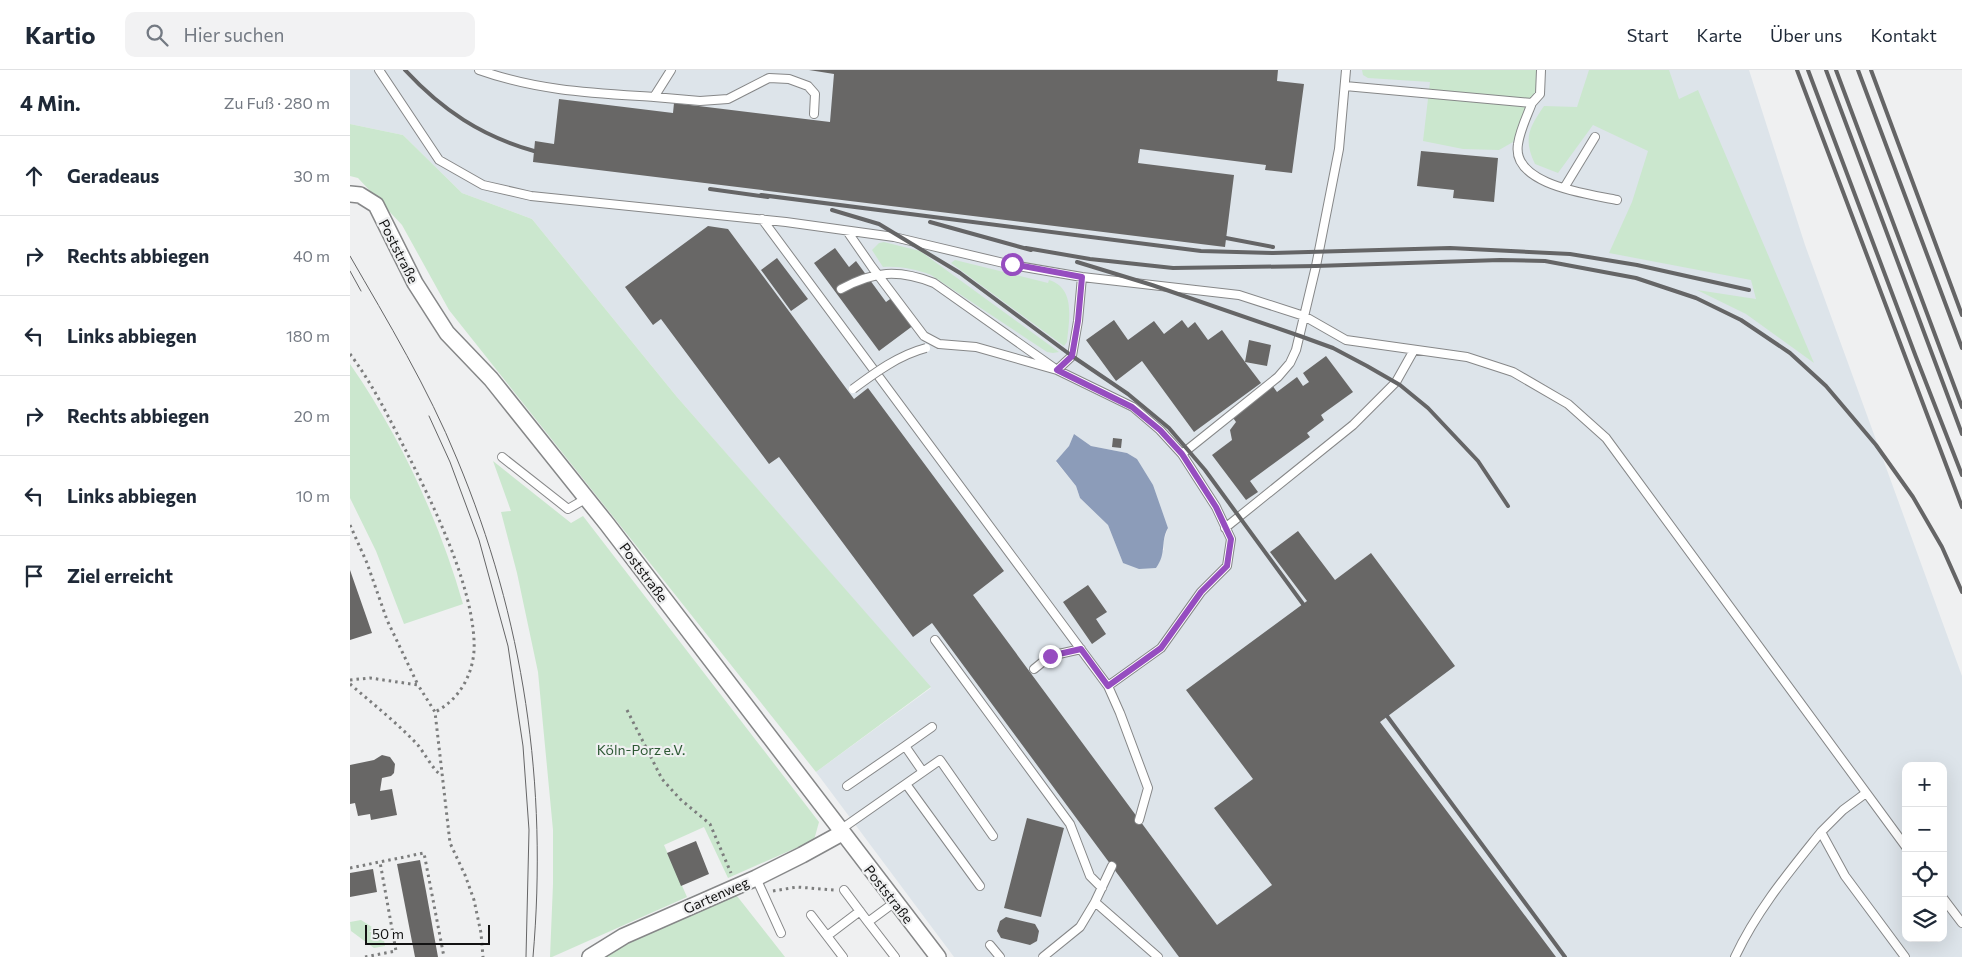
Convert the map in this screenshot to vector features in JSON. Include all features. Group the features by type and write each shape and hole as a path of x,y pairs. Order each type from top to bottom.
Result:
{"street":[{"name":"Poststraße","path":"350,194 360,195 376,205 415,283 447,333 491,379 587,498 938,957"},
{"name":"Gartenweg","path":"590,957 624,936 756,878 802,855 841,831"}],"lane":[{"path":"379,70 440,160 483,185 530,196 762,219 847,230 894,237 1012,264 1082,277 1238,296 1304,316 1346,340 1467,356 1513,372 1568,404 1606,438 1902,842"},
{"path":"480,70 508,80 561,91 700,101 728,99 769,78 789,79 808,86 815,94 814,114"},
{"path":"654,97 671,70"},
{"path":"1182,454 1278,377 1290,363 1296,350 1339,149 1346,70"},
{"path":"1541,70 1540,94 1532,103 1517,145 1521,162 1537,179 1564,188 1617,200"},
{"path":"1345,86 1532,103"},
{"path":"1564,188 1595,137"},
{"path":"762,219 1108,686 1148,788 1139,820"},
{"path":"847,230 924,336 939,344"},
{"path":"841,288 868,276 892,273 913,275 934,283 1057,370 1132,407 1160,430 1182,454 1216,507 1231,539 1227,566 1201,592 1161,648 1108,686"},
{"path":"1057,370 1072,356 1078,321 1082,277"},
{"path":"853,389 890,363 912,352 939,344 976,347 1057,370"},
{"path":"1225,528 1353,425 1396,382 1414,350"},
{"path":"502,458 568,509 587,498"},
{"path":"936,640 1070,824 1090,876 1102,888"},
{"path":"1034,669 1050,656 1081,649"},
{"path":"847,786 932,727"},
{"path":"905,746 923,772"},
{"path":"841,831 940,760 993,836"},
{"path":"906,784 980,886"},
{"path":"1735,957 1755,918 1783,879 1821,832 1843,810 1866,793"},
{"path":"1821,832 1845,876 1905,957"},
{"path":"1042,957 1080,928 1112,866"},
{"path":"756,878 781,933"},
{"path":"844,890 895,957"},
{"path":"868,922 896,902"},
{"path":"1095,902 1158,957"},
{"path":"1947,903 1962,923"},
{"path":"827,936 860,911"},
{"path":"811,915 843,957"},
{"path":"990,945 1000,957"}],"path":[{"path":"350,354 373,388 419,477 449,544 463,582 475,641 472,663 458,695 447,706 435,712"},
{"path":"350,525 367,563 390,628 418,685 435,712 450,843 474,900 481,932 483,957"},
{"path":"350,682 370,678 418,685"},
{"path":"350,682 416,744 441,775"},
{"path":"627,710 662,780 680,799 710,824 737,886"},
{"path":"350,868 424,853 444,957"},
{"path":"365,957 396,952 380,862"},
{"path":"763,894 797,887 844,890"}],"shaded area":[{"path":"350,70 1749,70 1805,245 1962,676 1962,957 954,957 816,772 931,688 677,397 532,219 462,193 403,135 350,124","holes":["1074,434 1091,446 1127,453 1137,459 1168,528 1163,543 1164,550 1123,563 1108,525 1080,498 1076,486 1056,462 1069,446"]}],"green space":[{"path":"1362,70 1539,70 1537,91 1529,100 1513,142 1499,150 1463,149 1423,141 1430,82 1368,78 1363,75"},
{"path":"1589,70 1669,70 1679,99 1698,90 1814,363 1746,314 1697,290 1756,299 1751,280 1609,253 1632,202 1648,151 1593,125 1558,173 1535,164 1529,147 1531,127 1544,106 1577,107"},
{"path":"350,124 403,135 462,193 532,219 677,397 931,687 816,772 449,310 402,225 358,178 350,176"},
{"path":"884,242 920,251 1059,352 1047,352 931,275 908,268 883,267 872,250 879,243"},
{"path":"955,260 1048,283 1049,280 1058,284 1067,297 1069,306 1067,342 1064,346 951,263"},
{"path":"350,364 385,420 416,480 442,541 463,604 404,624 376,551 350,498"},
{"name":"Köln-Porz e.V.","path":"493,461 571,523 583,516 819,822 814,840 728,878 704,827 664,845 687,897 552,957 550,957 553,830 538,672 517,573 501,512 511,511"},
{"path":"733,891 785,957 602,957"},
{"path":"361,920 383,934 385,946 374,948 351,931 350,922"}],"water":[{"path":"1074,434 1091,446 1127,453 1137,459 1153,485 1168,528 1164,538 1163,552 1156,568 1139,569 1123,563 1108,525 1080,498 1076,486 1056,461 1069,446"}],"building":[{"path":"809,70 1278,70 1277,81 1304,84 1292,173 1265,170 1266,165 1140,149 1138,163 1234,175 1225,247 533,162 535,141 554,144 559,99 673,113 674,103 830,122 834,74"},
{"path":"1421,151 1498,158 1494,202 1453,198 1454,190 1417,186"},
{"path":"708,226 728,229 854,399 868,388 1004,571 973,595 1217,925 1272,885 1214,808 1253,779 1186,690 1307,601 1270,552 1298,531 1335,580 1371,553 1455,666 1380,722 1556,957 1179,957 932,623 913,637 779,457 769,464 661,319 653,325 625,287"},
{"path":"835,248 849,267 856,261 886,302 897,294 918,322 879,351 814,263"},
{"path":"777,258 808,299 791,311 761,270"},
{"path":"1114,320 1128,340 1154,321 1164,334 1182,320 1188,328 1195,322 1208,340 1222,330 1261,383 1194,432 1142,361 1116,381 1086,340"},
{"path":"1249,340 1271,345 1267,366 1245,362"},
{"path":"1326,356 1353,392 1321,415 1324,420 1307,433 1310,437 1250,481 1258,492 1246,500 1212,455 1232,440 1230,430 1236,422 1231,415 1272,385 1277,392 1297,377 1303,386 1309,382 1303,373"},
{"path":"1113,438 1122,439 1121,448 1112,447"},
{"path":"350,570 372,633 350,640"},
{"path":"1088,585 1107,612 1096,619 1106,634 1092,644 1063,602"},
{"path":"382,755 390,757 395,764 394,773 391,776 382,778 380,791 392,789 397,815 371,820 370,814 358,816 355,803 350,804 350,765 374,760"},
{"path":"1027,818 1064,828 1041,917 1004,908"},
{"path":"696,841 709,874 681,886 667,853"},
{"path":"420,860 438,957 415,957 397,864"},
{"path":"373,869 377,892 350,897 350,873"},
{"path":"1006,917 1035,924 1039,931 1037,941 1030,945 1001,938 997,931 1000,921"}],"tram line":[{"path":"350,256 407,356 446,433 480,519 499,580 526,704 533,766 537,829 537,893 533,957"},
{"path":"350,271 361,291"},
{"path":"429,416 450,462 479,540 508,646 523,746 529,830 526,957"}],"railway":[{"path":"405,70 433,97 463,120 497,138 534,151"},
{"path":"1797,70 1962,507"},
{"path":"1808,70 1962,475"},
{"path":"1826,70 1962,434"},
{"path":"1836,70 1962,407"},
{"path":"1858,70 1962,348"},
{"path":"1871,70 1962,315"},
{"path":"710,189 768,197"},
{"path":"761,195 1201,251 1273,253 1450,248 1570,254 1637,265 1749,290"},
{"path":"832,210 879,224 960,273 1072,356 1128,394 1169,428 1205,470 1303,604"},
{"path":"930,222 1031,250"},
{"path":"1226,238 1273,247"},
{"path":"1026,248 1090,259 1173,268 1500,260 1545,261 1636,278 1696,298 1741,320 1790,353 1826,386 1876,445 1913,497 1942,547 1962,592"},
{"path":"1077,262 1152,285 1300,336 1333,348 1367,366 1400,385 1428,408 1478,461 1508,506"},
{"path":"1387,716 1565,957"}],"route":[{"path":"1012,264 1082,277 1078,321 1072,356 1057,370 1132,407 1160,430 1182,454 1216,507 1231,539 1227,566 1201,592 1161,648 1108,686 1081,649 1050,656"}]}
